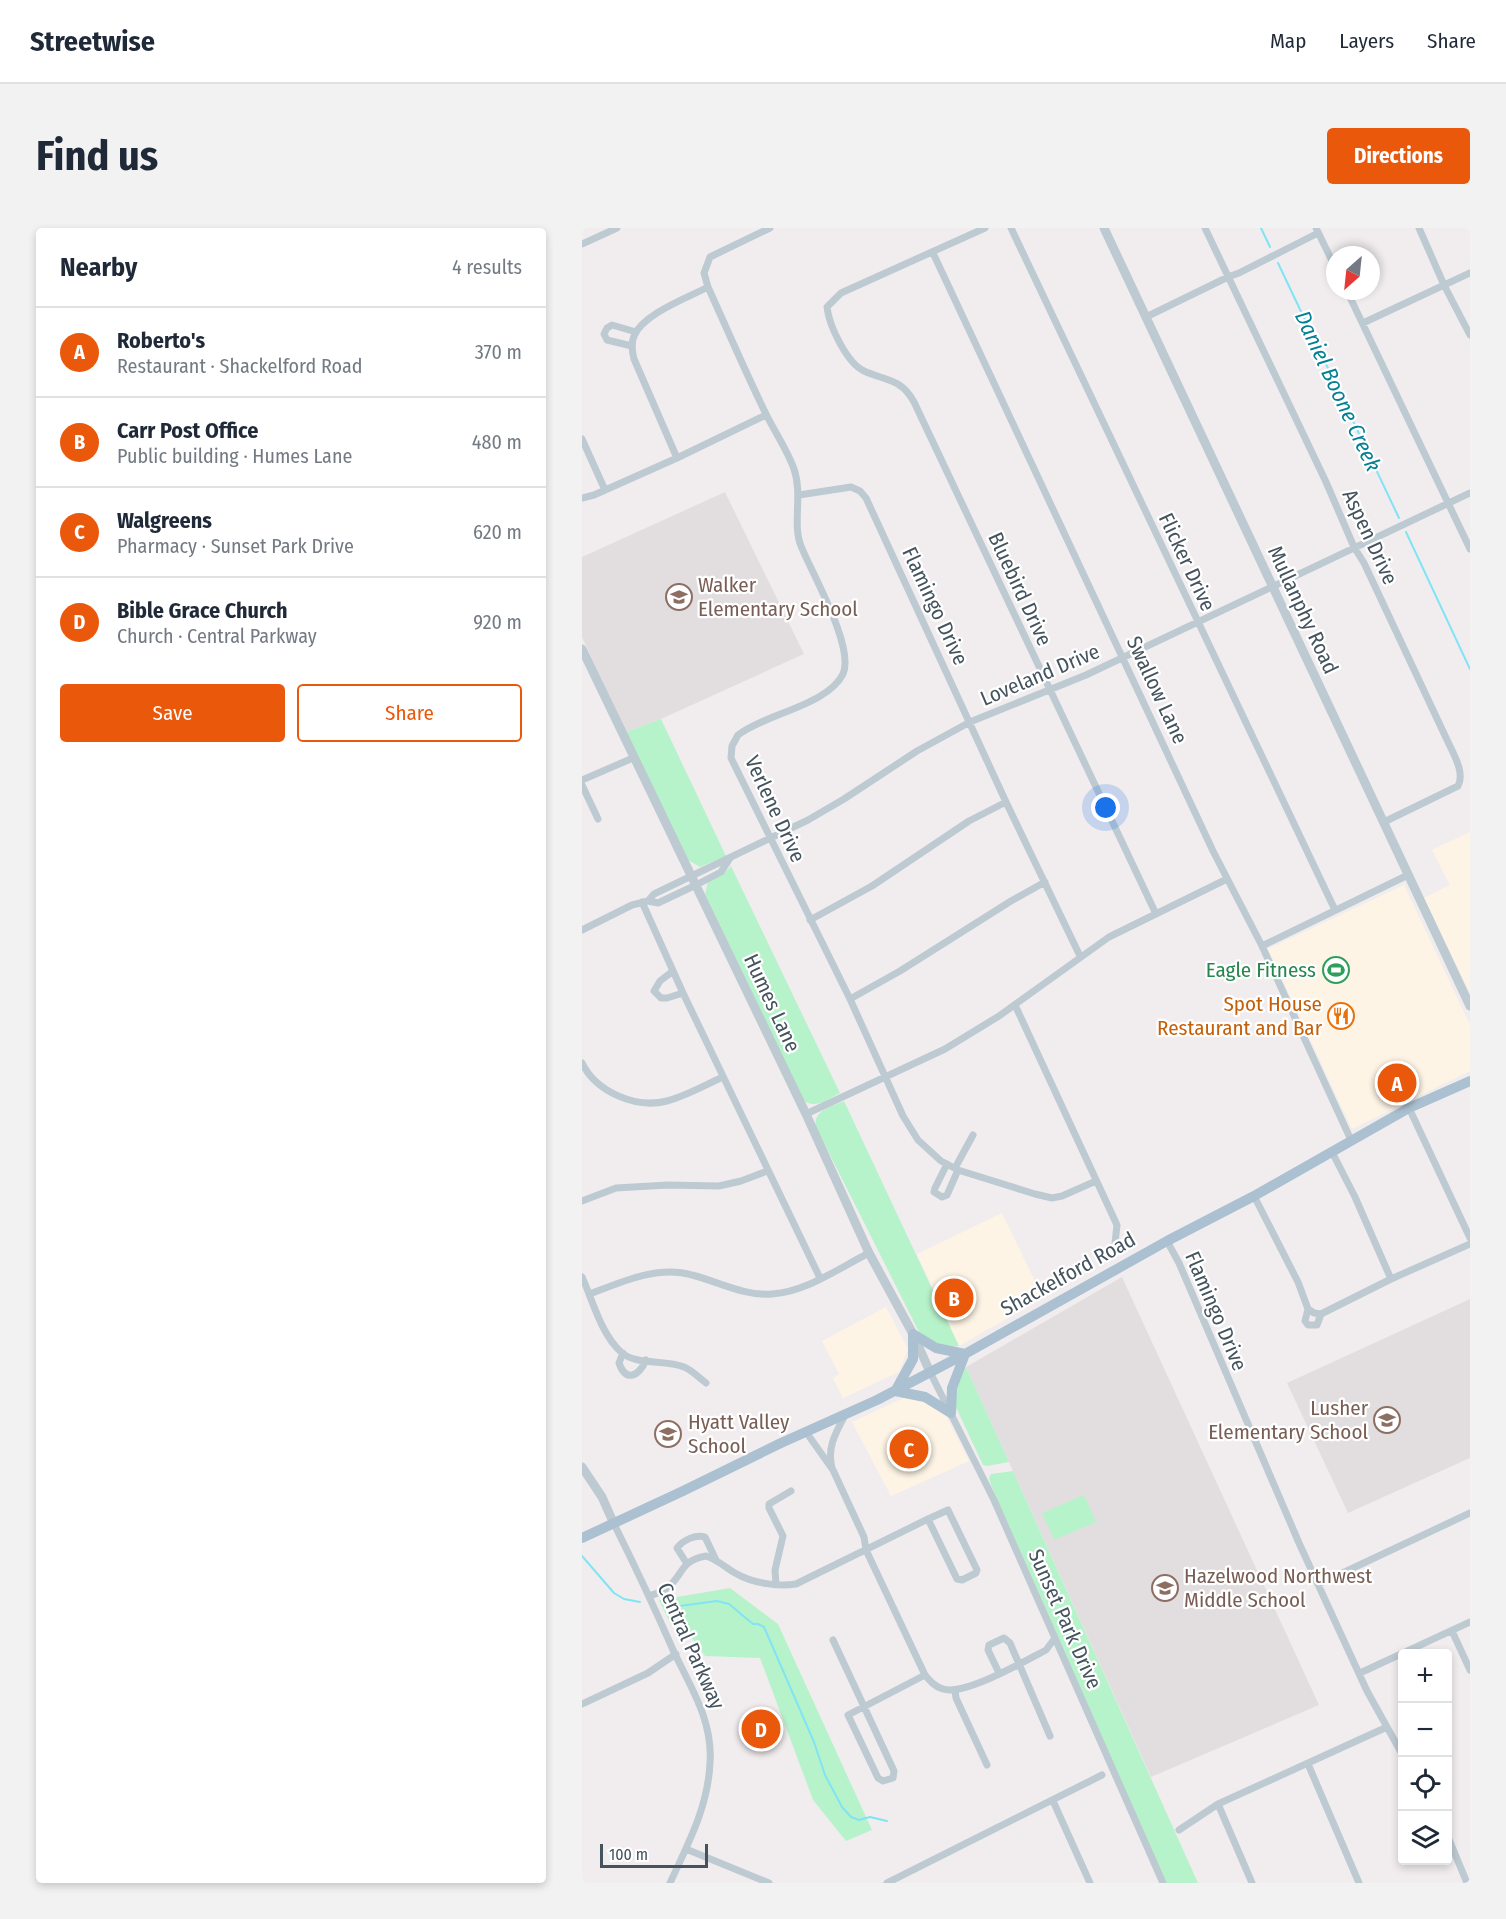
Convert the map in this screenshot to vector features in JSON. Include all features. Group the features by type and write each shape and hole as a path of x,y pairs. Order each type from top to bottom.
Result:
{"main road":[{"name":"Shackelford Road","path":"582,1538 895,1391 1167,1241 1254,1196 1409,1108 1469,1081"},
{"path":"913,1334 936,1348 965,1354 951,1388 951,1413"},
{"path":"913,1334 913,1359 895,1391 925,1396 951,1413"}],"street":[{"path":"582,244 617,228"},
{"path":"677,458 633,359 633,337 644,321 708,287 704,273 710,257 770,228"},
{"path":"933,253 985,228"},
{"name":"Flicker Drive","path":"1011,228 1335,910"},
{"name":"Mullanphy Road","path":"1104,228 1470,1006"},
{"name":"Aspen Drive","path":"1205,228 1434,712 1460,773 1461,780 1458,786 1384,822"},
{"path":"1419,228 1444,285 1470,335"},
{"path":"1146,317 1239,273 1317,231 1326,249"},
{"name":"Bluebird Drive","path":"933,253 841,293 827,307 832,326 848,357 855,364 862,370 893,380 903,386 909,394 1156,914"},
{"name":"Swallow Lane","path":"933,253 1227,879 1262,946 1351,1140"},
{"path":"1363,323 1470,273"},
{"name":"Verlene Drive","path":"708,287 766,415 794,469 799,495 800,543 842,640 845,664 843,673 828,692 742,732 732,746 731,758 850,999 911,1131 928,1150 957,1169 1052,1198 1062,1197 1096,1181"},
{"path":"1352,300 1470,549"},
{"path":"632,346 608,340 604,334 612,325 636,332"},
{"path":"582,498 594,495 677,458 766,415"},
{"path":"582,439 605,490"},
{"name":"Flamingo Drive","path":"799,495 852,487 866,498 1006,802 1080,956"},
{"name":"Loveland Drive","path":"582,930 645,902 654,894 694,880 730,858 844,799 917,751 970,722 1048,688 1086,675 1470,493"},
{"name":"Humes Lane","path":"582,649 806,1114 869,1253 913,1334 930,1372"},
{"path":"583,781 633,758"},
{"path":"582,770 583,781 598,819"},
{"path":"810,920 872,886 969,821 1006,802"},
{"path":"1262,946 1408,875"},
{"path":"806,1114 969,1036 1109,937 1227,879"},
{"path":"850,999 1045,882"},
{"path":"645,902 683,993 820,1278"},
{"path":"673,971 660,981 654,991 661,998 683,993"},
{"path":"1015,1005 1117,1225 1115,1243"},
{"path":"582,1063 590,1076 612,1093 640,1102 666,1101 723,1077"},
{"path":"1409,1108 1470,1238"},
{"path":"947,1164 935,1188 934,1192 938,1197 946,1195 973,1135"},
{"path":"1332,1152 1355,1197 1391,1279"},
{"path":"582,1201 616,1188 668,1185 719,1186 767,1171"},
{"path":"1254,1196 1314,1312 1470,1244"},
{"name":"Flamingo Drive","path":"1167,1241 1179,1263 1318,1584 1359,1673 1398,1747"},
{"path":"590,1294 623,1281 657,1273 689,1274 756,1295 790,1292 869,1253"},
{"path":"582,1277 607,1333 623,1353 636,1359 668,1362 686,1367 706,1383"},
{"path":"623,1353 619,1363 622,1371 627,1375 631,1376 639,1371 646,1360"},
{"name":"Sunset Park Drive","path":"930,1372 994,1500 1163,1883"},
{"path":"844,1416 831,1443 830,1460 833,1470 864,1537 866,1550 925,1675 944,1690 962,1690 1046,1650 1055,1638"},
{"path":"806,1432 833,1470"},
{"name":"Central Parkway","path":"582,1467 602,1497 702,1709 710,1745 706,1796 701,1813 670,1883"},
{"path":"776,1585 775,1570 783,1536 769,1504 790,1491"},
{"path":"649,1596 666,1590 687,1564 706,1556 736,1574 776,1585 796,1584 928,1519 948,1510 977,1570 976,1573 962,1580 957,1579 928,1519"},
{"path":"1318,1584 1470,1513"},
{"path":"687,1564 677,1548 680,1544 699,1535 705,1537 716,1560"},
{"path":"1359,1673 1470,1622"},
{"path":"1452,1631 1470,1670"},
{"path":"999,1673 988,1650 989,1645 1004,1638 1010,1642 1050,1736"},
{"path":"833,1640 864,1707 894,1771 893,1778 883,1781 878,1778 848,1715 864,1707 925,1675"},
{"path":"582,1704 648,1673 675,1654"},
{"path":"955,1690 956,1698 987,1766"},
{"path":"1179,1830 1218,1804 1387,1727"},
{"path":"1308,1764 1359,1883"},
{"path":"886,1883 1102,1775"},
{"path":"1053,1801 1090,1883"},
{"path":"1218,1804 1252,1883"},
{"path":"1452,1847 1467,1883"},
{"path":"686,1849 769,1883"}],"shaded area":[{"name":"Walker Elementary School","path":"725,492 804,654 661,719 626,732 582,637 582,557"},
{"path":"1470,832 1470,993 1424,898 1450,885 1432,850"},
{"path":"1404,885 1470,1025 1470,1071 1352,1129 1268,949"},
{"path":"1002,1213 1043,1298 959,1346 917,1254"},
{"name":"Hazelwood Northwest Middle School","path":"1122,1277 1319,1705 1151,1777 966,1367"},
{"name":"Lusher Elementary School","path":"1470,1299 1470,1458 1348,1513 1287,1383"},
{"path":"886,1307 908,1349 899,1372 843,1398 833,1378 839,1374 822,1341"},
{"path":"919,1395 944,1412 969,1461 891,1496 852,1422 908,1396"}],"green space":[{"path":"661,719 726,856 700,867 688,860 626,732"},
{"path":"731,866 840,1093 822,1102 813,1104 804,1101 705,894 708,881 724,873"},
{"path":"844,1101 959,1346 937,1345 919,1332 816,1127 820,1113"},
{"path":"966,1367 1009,1462 983,1465 953,1401 956,1380"},
{"path":"1013,1471 1198,1883 1166,1883 991,1485 989,1478 991,1474"},
{"path":"1084,1495 1096,1522 1054,1540 1042,1513"},
{"path":"730,1588 778,1624 872,1830 846,1841 813,1800 760,1658 705,1656 683,1626 671,1625 659,1600"}],"waterway":[{"name":"Daniel Boone Creek","path":"1261,228 1270,247"},
{"name":"Daniel Boone Creek","path":"1278,263 1399,518"},
{"name":"Daniel Boone Creek","path":"1406,532 1470,669"},
{"path":"582,1556 614,1593 624,1599 640,1602"},
{"path":"672,1607 717,1601 729,1604 753,1624 764,1627 814,1742 825,1775 842,1807 851,1817 859,1820 870,1817 887,1821"}],"place":[{"name":"Walker Elementary School","path":"679,597"},
{"name":"Eagle Fitness","path":"1336,970"},
{"name":"Spot House Restaurant and Bar","path":"1341,1016"},
{"name":"Roberto's","path":"1397,1083"},
{"name":"Carr Post Office","path":"954,1298"},
{"name":"Lusher Elementary School","path":"1387,1420"},
{"name":"Hyatt Valley School","path":"668,1434"},
{"name":"Walgreens","path":"909,1449"},
{"name":"Hazelwood Northwest Middle School","path":"1165,1588"},
{"name":"Bible Grace Church","path":"761,1729"}]}
